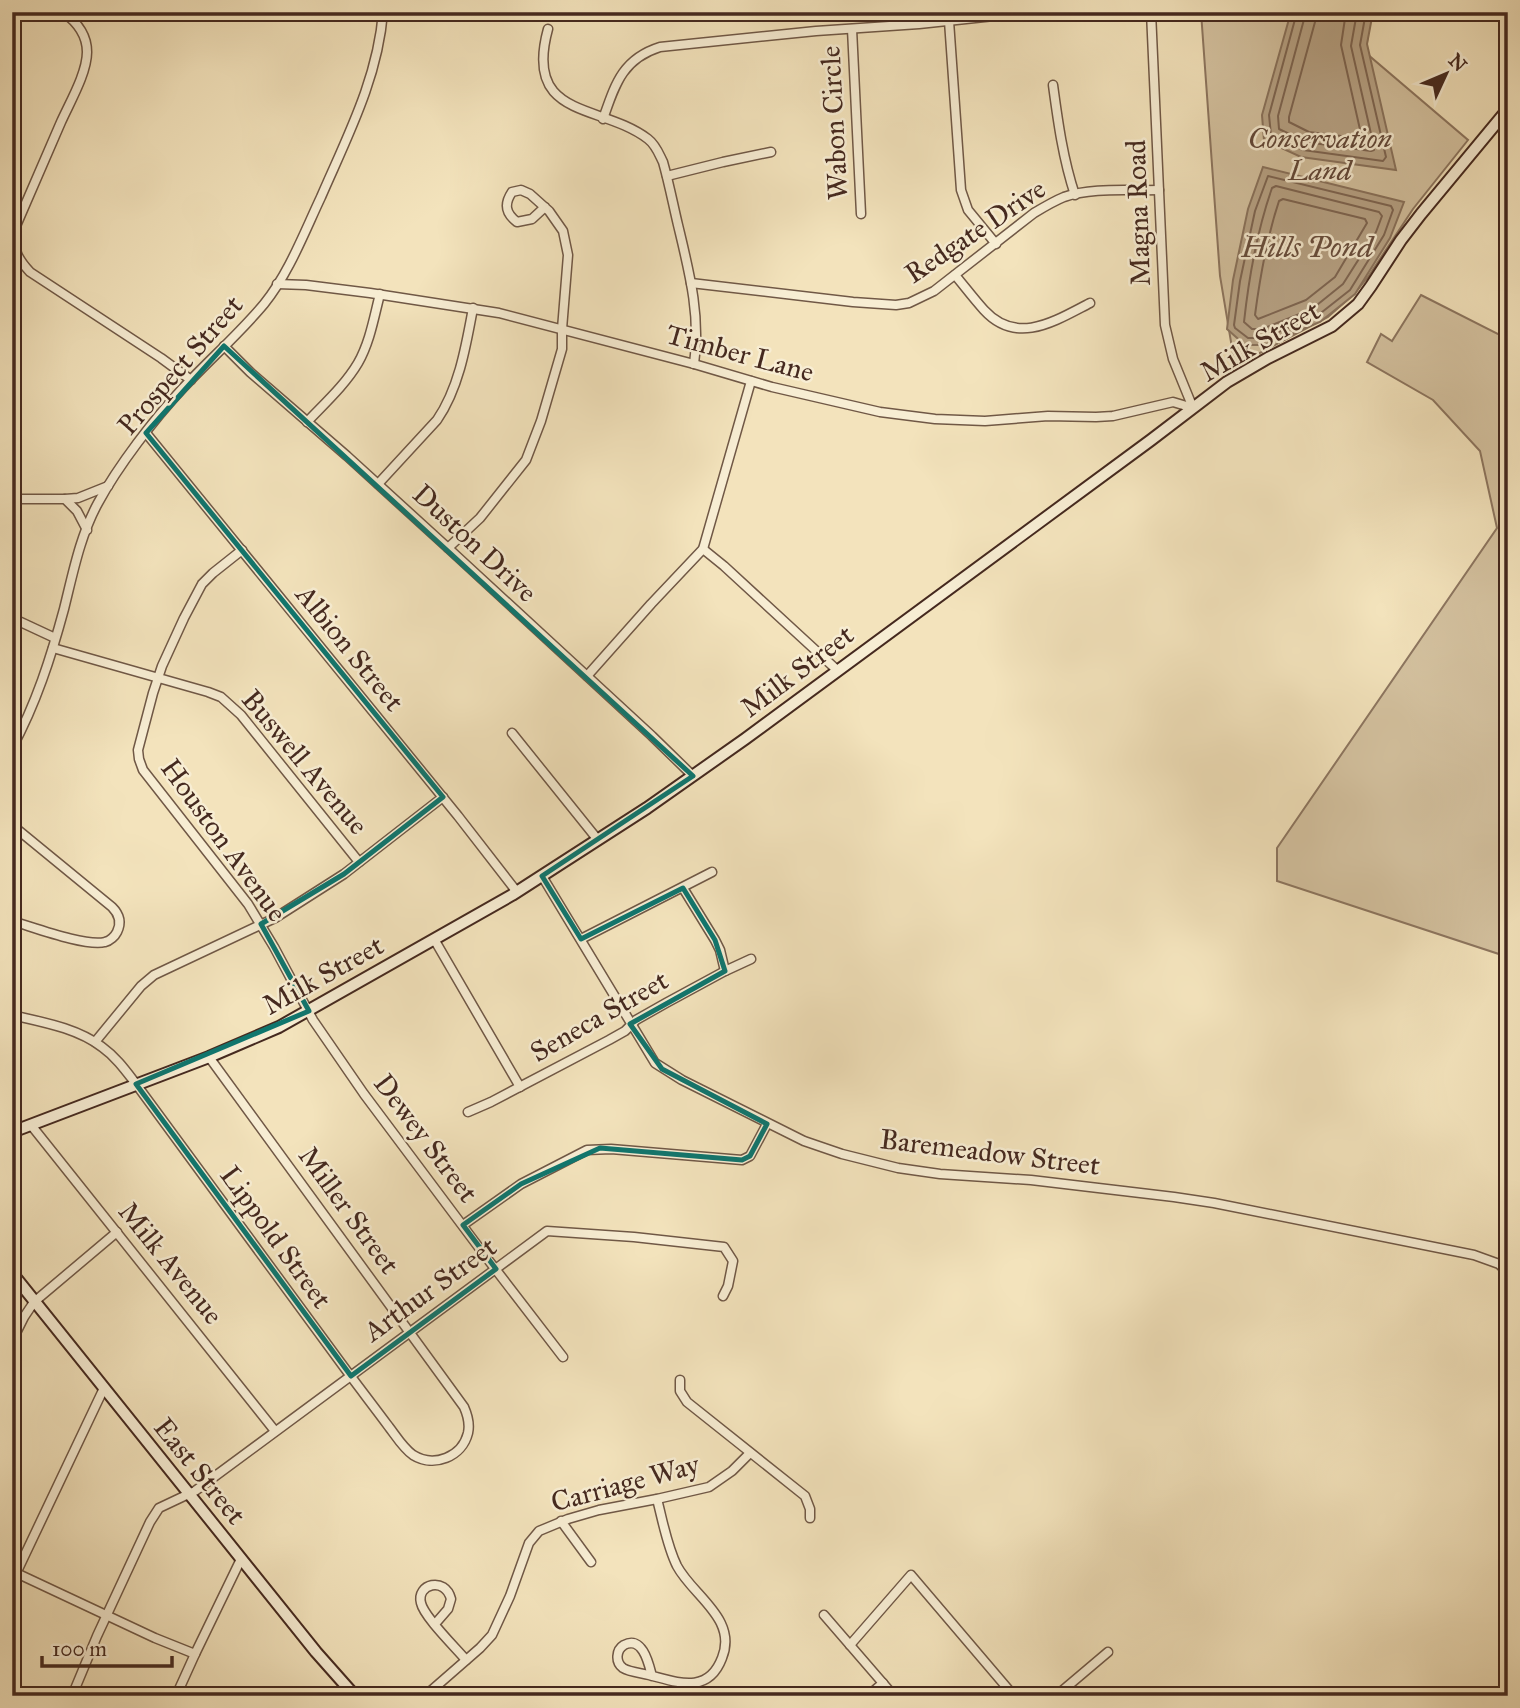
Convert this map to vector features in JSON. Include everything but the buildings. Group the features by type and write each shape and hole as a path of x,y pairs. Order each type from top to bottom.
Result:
{"street":[{"path":"63,12 82,30 87,55 74,93 16,226 15,252 30,272 191,380"},
{"name":"Prospect Street","path":"12,748 16,733 38,693 74,569 98,504 146,433 191,380 253,317 278,284 300,243 359,111 376,58 383,12"},
{"path":"603,119 622,73 630,62 651,50 671,45 1032,12"},
{"name":"Magna Road","path":"1151,12 1167,333 1173,359 1193,408"},
{"path":"949,21 961,190 968,210 996,244"},
{"path":"548,29 543,57 545,72 557,95 571,106 619,124 649,140 663,162 696,313 697,346 694,364"},
{"name":"Wabon Circle","path":"852,29 861,214"},
{"path":"1053,85 1066,164 1075,195"},
{"name":"Milk Street","path":"12,1132 269,1032 517,892 693,776 1227,382 1332,326 1353,309 1421,214 1508,109"},
{"path":"667,176 771,152"},
{"path":"448,548 480,517 526,460 541,421 562,349 568,255 563,231 545,207 522,190 512,192 506,209 510,217 517,222 524,222 532,219 545,207"},
{"name":"Redgate Drive","path":"691,282 741,290 895,305 920,299 934,291 1034,213 1051,203 1090,192 1159,190"},
{"path":"955,275 985,312 1010,328 1022,329 1053,322 1090,303"},
{"name":"Timber Lane","path":"278,284 380,294 499,313 805,396 880,412 935,419 985,421 1048,416 1114,416 1173,402 1193,408"},
{"path":"307,422 358,362 367,344 380,294"},
{"path":"378,484 438,420 445,409 457,377 473,308"},
{"name":"Duston Drive","path":"224,346 448,548 693,776"},
{"path":"587,676 703,549 751,381"},
{"name":"Albion Street","path":"146,433 443,797 517,892"},
{"path":"12,499 78,498 109,486"},
{"path":"65,499 77,511 87,530"},
{"path":"703,549 837,670"},
{"name":"Houston Avenue","path":"242,550 202,584 178,630 158,678 138,750 139,759 143,770 227,876 261,924 309,1011"},
{"path":"12,618 55,638"},
{"name":"Buswell Avenue","path":"53,648 221,697 241,715 359,862"},
{"path":"512,733 598,840"},
{"path":"12,1015 45,1023 95,1042 141,986 154,975 275,918 344,874 443,797"},
{"path":"12,825 112,907 120,918 120,924 113,937 105,942 96,942 73,939 12,921"},
{"path":"582,939 712,872"},
{"name":"Baremeadow Street","path":"542,876 654,1063 804,1142 898,1168 940,1174 1031,1180 1214,1203 1474,1255 1499,1264 1508,1273"},
{"path":"683,888 715,940 725,971"},
{"path":"434,939 520,1087"},
{"name":"Seneca Street","path":"468,1112 609,1040 625,1031 636,1020 751,959"},
{"name":"Dewey Street","path":"309,1011 364,1094 563,1356"},
{"name":"Lippold Street","path":"95,1042 112,1055 136,1084 351,1376 406,1449 415,1456 438,1461 462,1447 469,1425 467,1413 452,1390"},
{"name":"Miller Street","path":"209,1057 452,1390"},
{"path":"463,1225 521,1184 587,1150 611,1149 742,1160 750,1156 767,1124"},
{"name":"Milk Avenue","path":"31,1125 275,1430"},
{"name":"Arthur Street","path":"72,1696 150,1522 159,1508 189,1494 547,1231 724,1247 733,1261 723,1296"},
{"path":"12,1341 35,1301 117,1233"},
{"name":"East Street","path":"12,1273 316,1652 355,1696"},
{"path":"680,1380 680,1391 687,1402 805,1496 810,1518"},
{"path":"12,1582 14,1572 104,1388"},
{"name":"Carriage Way","path":"425,1696 492,1635 526,1550 538,1531 599,1510 709,1487 742,1463 750,1453"},
{"path":"652,1676 640,1647 633,1643 621,1647 617,1659 621,1667 652,1676 684,1684 694,1684 705,1680 720,1664 726,1642 720,1620 678,1568 657,1500"},
{"path":"561,1521 591,1562"},
{"path":"176,1696 241,1559"},
{"path":"14,1572 195,1654"},
{"path":"850,1645 911,1575 1014,1696"},
{"path":"435,1625 448,1609 451,1599 447,1589 438,1585 428,1587 422,1594 423,1608 435,1625 466,1660"},
{"path":"824,1615 894,1696"},
{"path":"1056,1696 1108,1652"},
{"path":"868,1696 883,1683"},
{"path":"1240,1696 1255,1696"}],"highlighted area":[{"path":"224,346 693,776 542,876 581,939 683,888 715,940 725,971 630,1024 662,1069 767,1124 750,1156 742,1160 600,1148 521,1184 463,1225 496,1269 351,1376 136,1084 309,1011 261,924 344,874 443,797 146,433"}],"green space":[{"name":"Conservation Land","path":"1201,12 1285,12 1294,22 1369,21 1366,53 1468,140 1413,209 1354,294 1328,317 1235,366 1220,276"},
{"path":"1421,295 1508,339 1508,957 1277,881 1277,848 1497,528 1480,451 1433,400 1367,362 1381,334 1392,341"}],"water":[{"name":"Hills Pond","path":"1291,12 1373,12 1367,44 1396,170 1301,157 1264,140 1262,115"},
{"name":"Hills Pond","path":"1263,167 1404,202 1390,238 1355,294 1320,322 1265,345 1245,345 1227,329 1233,280 1248,209"}]}
